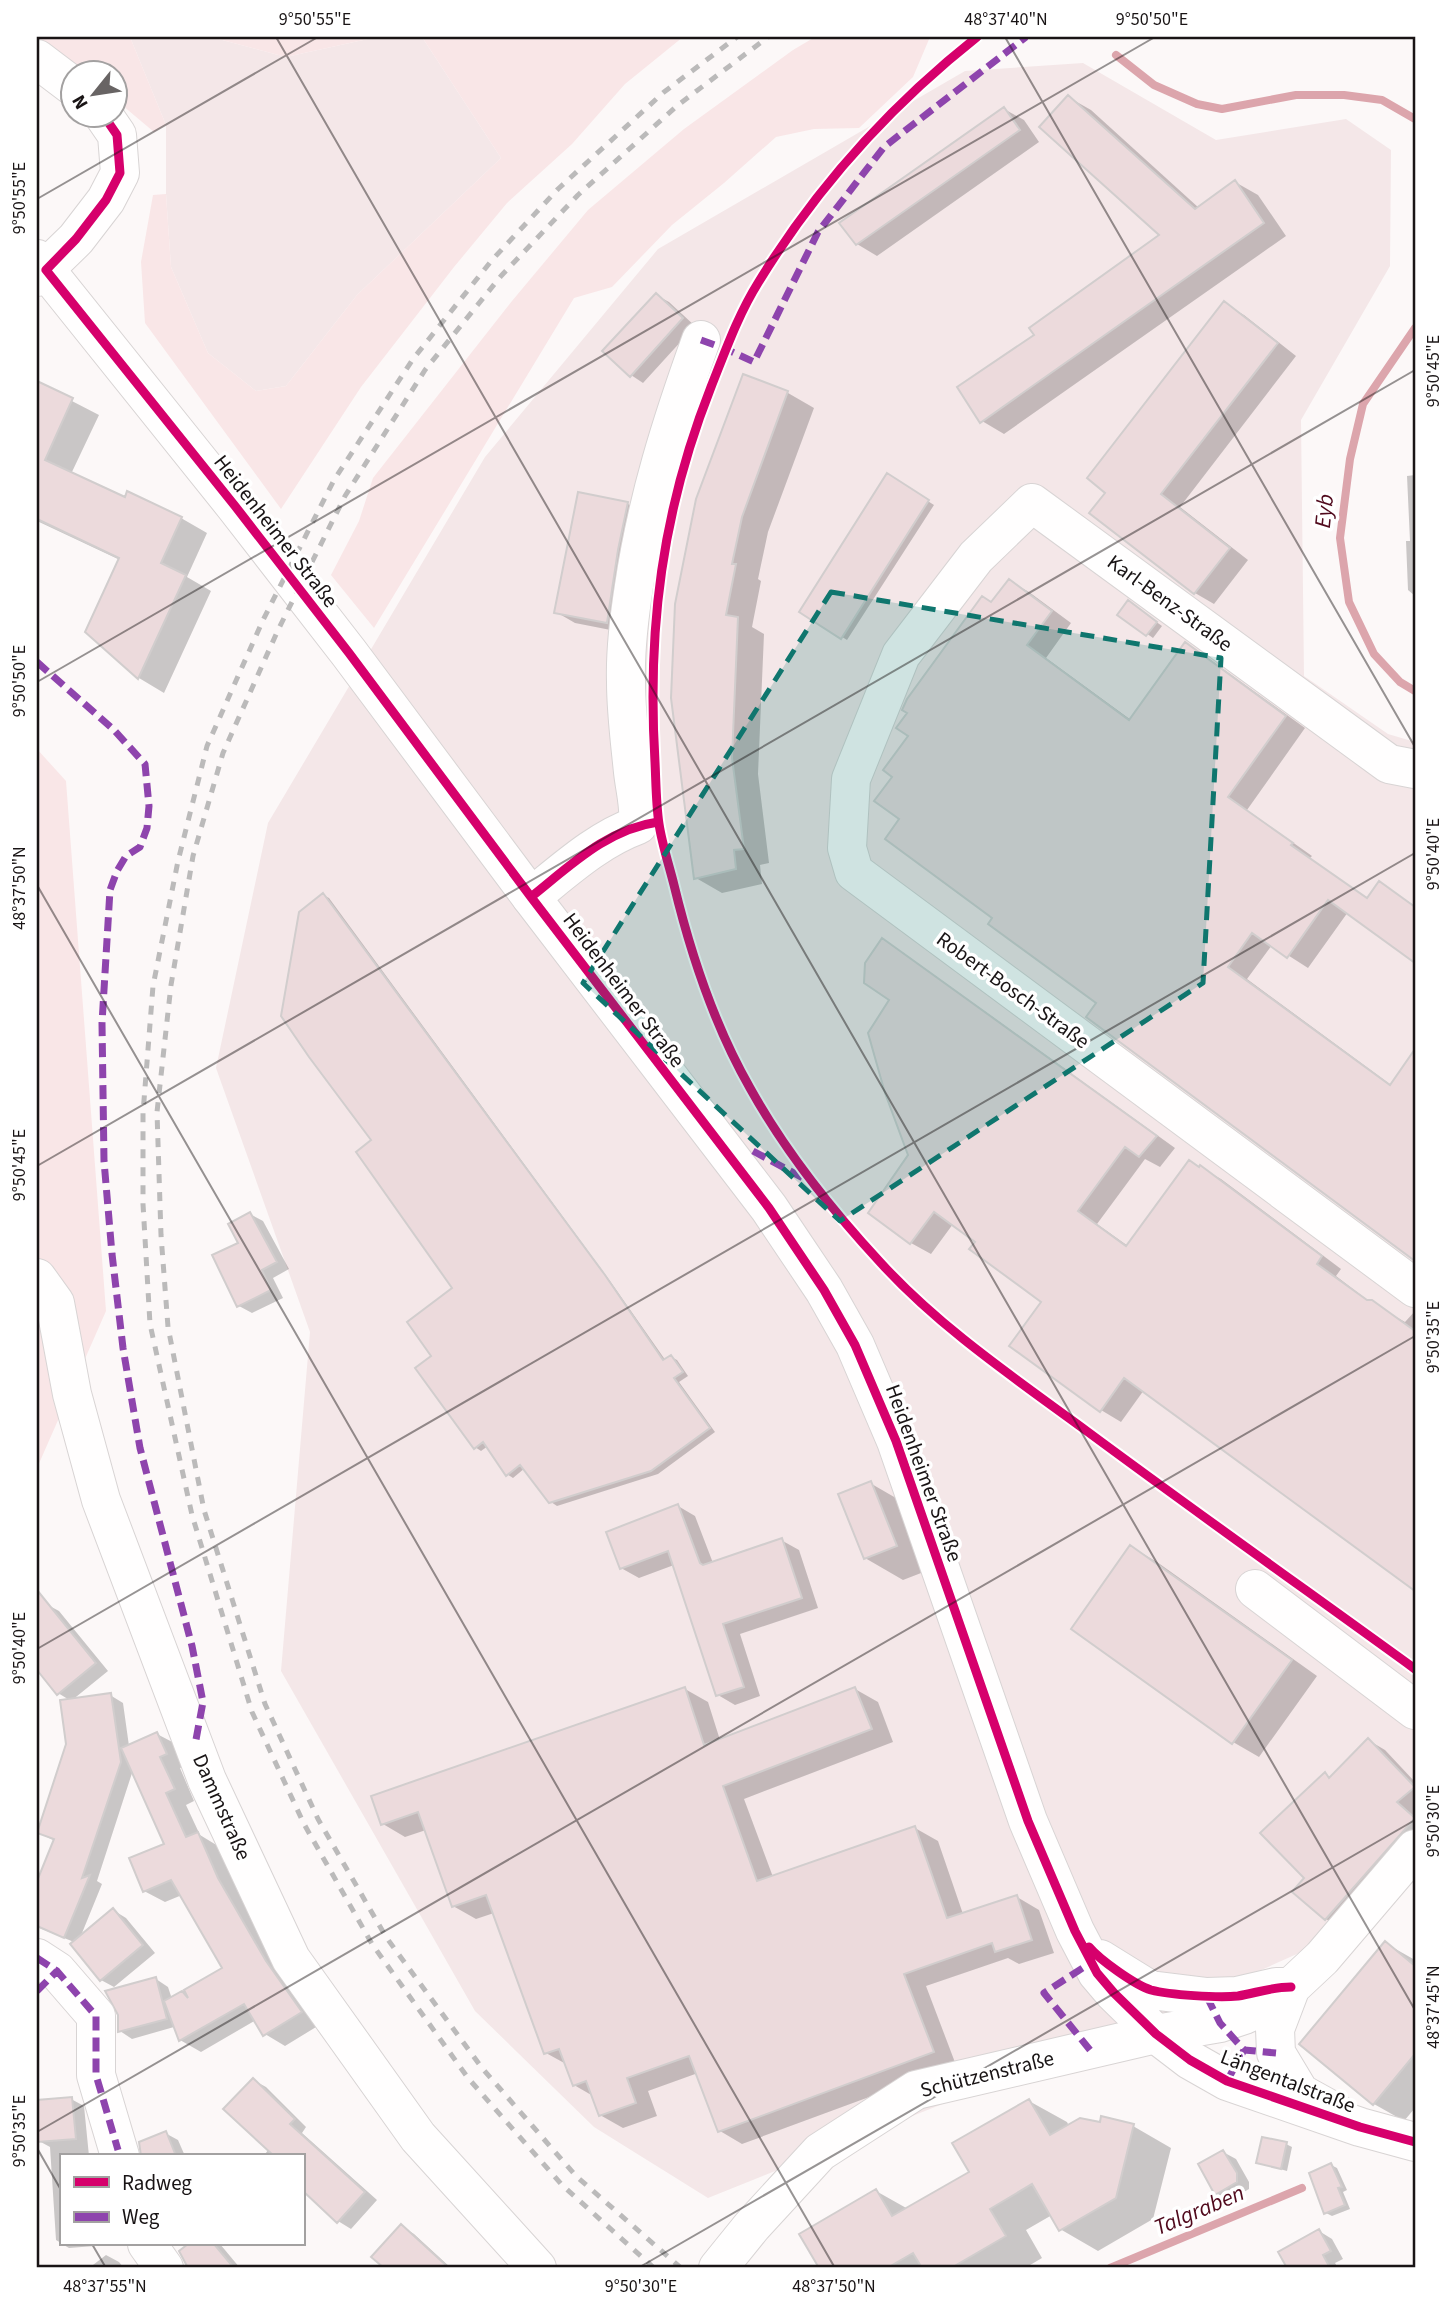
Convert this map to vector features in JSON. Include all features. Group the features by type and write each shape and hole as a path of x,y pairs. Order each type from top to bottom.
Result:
{"street":[{"path":"37,59 60,76"},
{"path":"40,269 76,239 106,200 120,173 117,135 114,130"},
{"name":"Heidenheimer Straße","path":"40,269 309,601 769,1209 824,1290 855,1345 896,1441 1028,1821 1087,1945 1097,1973 1156,2034"},
{"path":"531,897 586,853 617,833 638,825 626,681 628,628 638,558 653,487 701,340"},
{"name":"Karl-Benz-Straße","path":"945,596 976,557 1032,503 1389,764 1415,769"},
{"name":"Robert-Bosch-Straße","path":"945,596 901,655 851,779 847,848 854,873 1415,1288"},
{"name":"Dammstraße","path":"37,1278 55,1303 72,1394 102,1500 208,1780 291,1959 418,2137 537,2268"},
{"path":"1255,1589 1415,1710"},
{"path":"1156,2034 1220,2023 1266,2005 1291,1987 1322,1958 1415,1849"},
{"path":"1087,1945 1150,1990 1217,1997 1291,1987"},
{"path":"43,1973 96,2016 96,2074 119,2154"},
{"path":"1291,1987 1275,2029 1276,2053 1300,2093 1360,2127"},
{"name":"Längentalstraße","path":"1156,2034 1190,2060 1227,2081 1360,2127 1415,2142"},
{"name":"Schützenstraße","path":"718,2268 752,2226 820,2152 916,2090 1156,2034"},
{"path":"148,2246 164,2268"}],"highlighted area":[{"path":"831,592 1221,658 1203,983 840,1221 583,983"}],"shaded area":[{"path":"38,37 130,37 166,125 154,132 130,112 130,60 67,60"},
{"path":"130,37 211,37 286,57 377,37 422,37 501,158 357,295 286,386 256,391 208,353 171,267 166,194 166,125"},
{"path":"211,37 377,37 286,57"},
{"path":"422,37 683,37 625,84 572,144 507,203 361,387 281,509 145,323 141,262 153,195 166,194 171,267 208,353 256,391 286,386 357,295 501,158"},
{"path":"815,37 930,37 913,77 859,128 814,129 776,137 672,225 612,287 574,298 374,628 331,575 359,521 373,478 512,301 588,210 684,129"},
{"path":"1083,63 1216,140 1346,119 1391,150 1390,266 1301,420 1304,676 1388,734 1415,742 1415,1817 1317,1945 1125,2031 708,2198 594,2127 475,2011 281,1671 310,1332 216,1068 268,823 485,457 658,249 965,71"},
{"path":"37,749 66,781 106,1311 37,1468"}],"building":[{"path":"1068,95 1195,209 1235,180 1264,223 980,423 957,387 1034,335 1029,328 1159,235 1039,127"},
{"path":"1004,107 1020,130 856,245 839,223"},
{"path":"656,293 683,318 630,377 602,351"},
{"path":"1224,301 1278,343 1161,494 1230,548 1194,594 1089,513 1105,493 1087,478"},
{"path":"743,374 788,391 742,517 732,564 736,564 726,615 738,617 732,758 744,849 734,850 736,869 694,879 671,698 675,604 696,499"},
{"path":"37,381 73,398 45,460 125,497 127,491 182,517 161,563 186,575 138,679 85,632 119,558 37,519"},
{"path":"887,473 929,500 841,639 799,612"},
{"path":"578,492 628,502 607,623 554,613"},
{"path":"1009,579 1052,611 1027,645 1129,720 1185,642 1286,716 1228,797 1367,898 1379,881 1415,907 1415,963 1328,900 1287,958 1252,933 1228,967 1390,1085 1415,1049 1415,1261 1086,1017 1096,1003 988,924 992,918 885,839 899,819 874,801 892,777 883,770 908,736 896,728 907,713 902,710 907,699 982,596 991,602"},
{"path":"1128,600 1157,622 1146,636 1117,615"},
{"path":"323,893 605,1275 663,1360 671,1355 683,1372 674,1378 710,1428 651,1471 549,1503 520,1465 506,1476 483,1442 474,1449 415,1368 431,1356 407,1322 452,1288 356,1152 371,1140 281,1016 299,912"},
{"path":"882,938 1157,1136 1139,1157 1125,1147 1078,1211 1126,1246 1189,1160 1199,1167 1200,1165 1322,1256 1317,1264 1415,1331 1415,1591 1124,1378 1100,1412 1009,1346 1041,1302 969,1249 975,1242 934,1212 910,1244 868,1213 908,1155 885,1093 868,1033 889,1000 864,983 865,963"},
{"path":"250,1212 277,1262 262,1270 271,1290 237,1307 212,1255 238,1243 228,1224"},
{"path":"871,1481 897,1546 864,1559 838,1494"},
{"path":"678,1504 703,1565 782,1538 802,1598 723,1624 744,1687 716,1696 668,1551 620,1569 606,1532"},
{"path":"1130,1545 1292,1660 1232,1744 1071,1629"},
{"path":"37,1590 96,1663 57,1695 37,1670"},
{"path":"685,1687 704,1745 855,1687 872,1729 723,1786 757,1881 915,1826 947,1918 1017,1895 1032,1940 995,1952 992,1943 904,1974 934,2052 718,2132 689,2056 627,2078 636,2103 599,2116 586,2081 573,2086 559,2049 544,2054 486,1895 452,1907 418,1812 381,1825 371,1796"},
{"path":"111,1693 121,1762 82,1878 90,1875 64,1938 37,1926 37,1881 54,1839 37,1833 66,1744 60,1700"},
{"path":"157,1732 167,1754 160,1757 175,1789 166,1793 186,1837 198,1832 218,1878 266,1961 302,2012 263,2036 244,2004 179,2041 164,2001 182,1991 188,1998 184,1990 222,1968 171,1880 143,1892 129,1858 164,1844 121,1748"},
{"path":"1368,1738 1415,1787 1397,1802 1415,1818 1325,1920 1292,1892 1304,1878 1260,1833 1325,1772 1329,1778"},
{"path":"113,1908 143,1945 100,1981 70,1944"},
{"path":"1385,1941 1415,1966 1415,2054 1373,2105 1299,2044"},
{"path":"156,1977 167,2019 118,2032 118,2015 105,1991"},
{"path":"253,2078 295,2119 290,2124 365,2192 337,2223 304,2192 304,2154 272,2154 223,2109"},
{"path":"72,2097 76,2139 37,2142 37,2100"},
{"path":"1029,2099 1050,2135 1080,2118 1100,2122 1101,2116 1134,2124 1116,2198 1059,2231 1032,2184 990,2209 1006,2236 951,2268 922,2268 913,2253 887,2268 819,2268 799,2234 876,2189 892,2216 969,2172 952,2143"},
{"path":"166,2131 175,2154 141,2154 139,2142"},
{"path":"1262,2137 1287,2142 1281,2169 1256,2163"},
{"path":"1223,2150 1237,2173 1237,2182 1215,2195 1198,2164"},
{"path":"1331,2163 1342,2187 1338,2188 1345,2205 1324,2214 1309,2173"},
{"path":"401,2224 449,2268 384,2268 371,2257"},
{"path":"1319,2229 1331,2251 1323,2255 1330,2268 1287,2268 1278,2252"},
{"path":"185,2246 216,2246 234,2268 188,2268 179,2251"}],"waterway":[{"name":"Eyb","path":"1116,55 1154,85 1197,104 1222,109 1296,95 1344,95 1382,100 1415,119"},
{"name":"Eyb","path":"1415,328 1363,404 1350,459 1340,538 1349,602 1374,654 1400,682 1415,691"},
{"name":"Talgraben","path":"1110,2268 1302,2188"}],"railway":[{"path":"654,2268 562,2185 468,2078 372,1944 304,1824 252,1712 192,1515 150,1324 143,1204 143,1113 153,986 178,861 207,746 263,620 334,480 413,359 492,260 558,189 664,92 737,37"},
{"path":"681,2268 576,2176 482,2068 386,1937 318,1819 265,1704 204,1510 168,1327 161,1235 157,1112 171,985 193,856 223,753 278,630 345,496 425,370 501,276 578,195 678,105 768,37"}],"marked path":[{"path":"701,340 754,362 818,232 884,147 1026,37"},
{"path":"37,662 113,729 145,764 149,806 147,828 140,847 126,856 110,890 102,1023 104,1161 123,1348 140,1448 192,1646 203,1702 195,1745"},
{"path":"753,1151 805,1179"},
{"path":"37,1958 57,1971 96,2016 96,2075 118,2150"},
{"path":"1090,2050 1044,1993 1095,1960"},
{"path":"37,1991 57,1971"},
{"path":"1207,1997 1220,2023 1244,2050 1276,2053"},
{"path":"1227,2081 1244,2050"}],"cycle path":[{"path":"977,37 945,63 885,120 804,214 744,308 694,433 670,525 656,618 653,665 658,816 681,911 696,963 725,1040 764,1111 827,1200 903,1286 953,1331 1006,1372 1415,1669"},
{"path":"114,130 117,135 120,173 106,200 76,239 46,270 349,653 531,897 769,1208 824,1290 855,1345 896,1441 1028,1821 1075,1931 1097,1973 1156,2034 1190,2060 1227,2081 1360,2127 1415,2142"},
{"path":"531,897 590,850 622,832 658,822"},
{"path":"1089,1947 1127,1978 1159,1992 1229,1997 1291,1987"}]}
